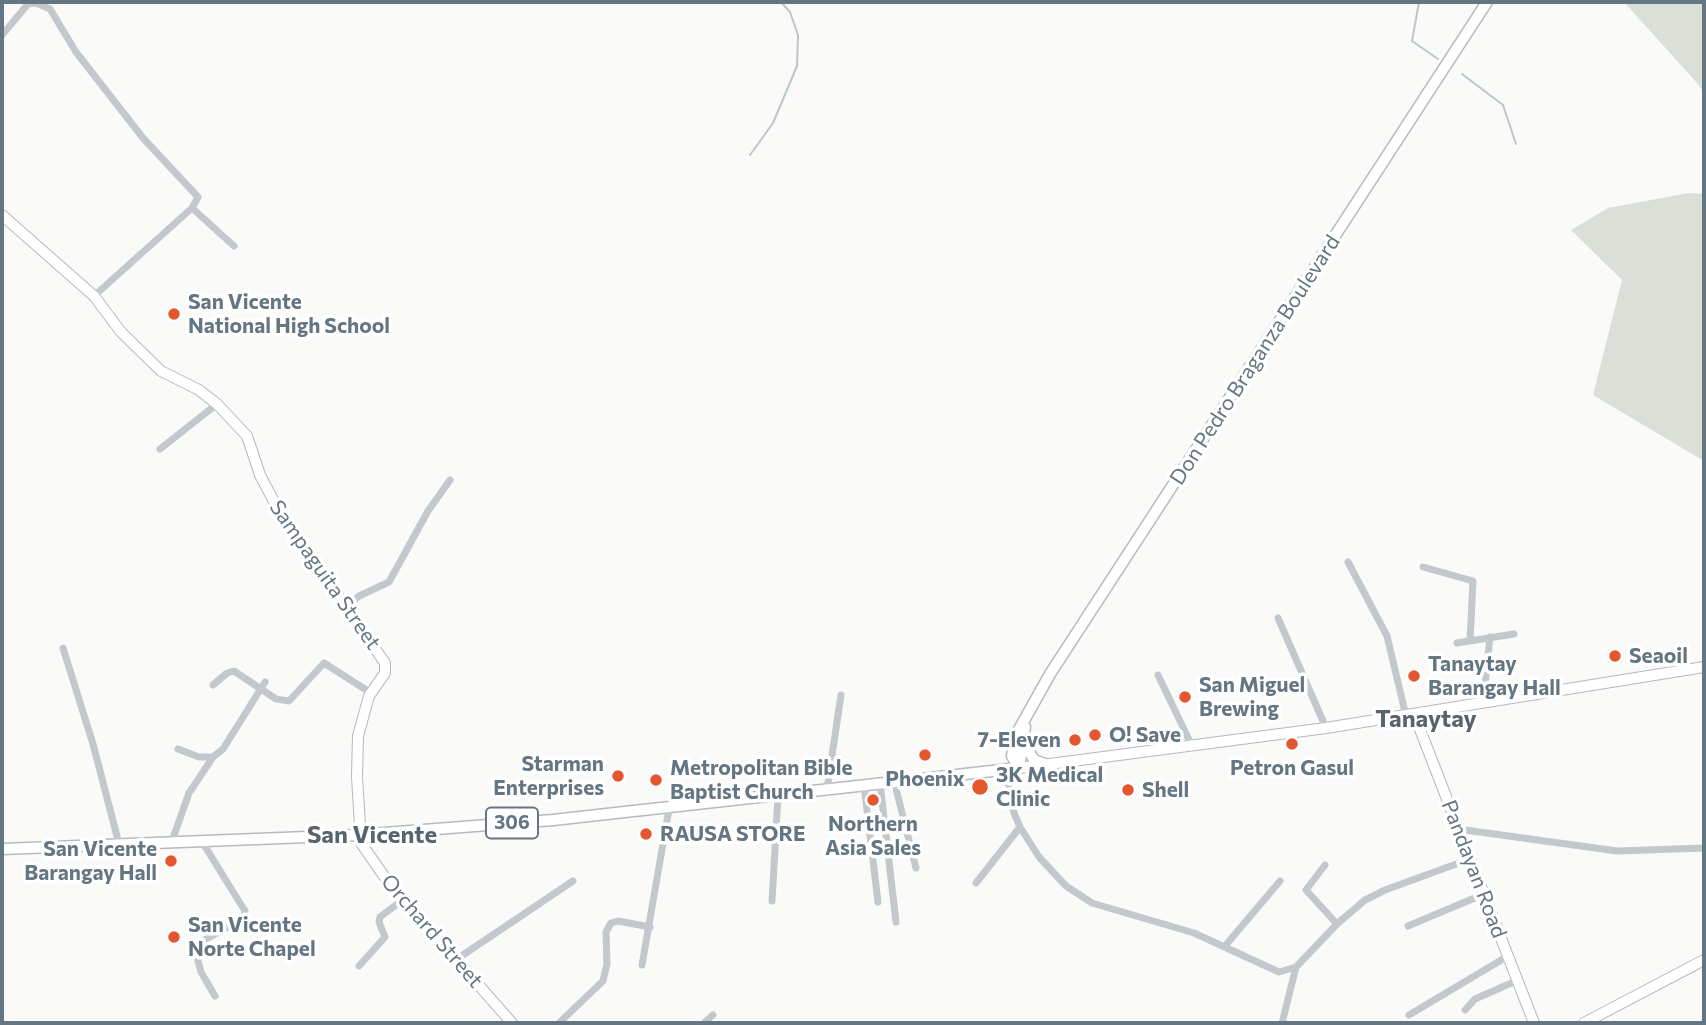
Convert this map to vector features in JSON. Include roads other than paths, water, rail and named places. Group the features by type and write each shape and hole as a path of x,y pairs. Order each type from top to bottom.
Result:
{"main road":[{"name":"Don Pedro Braganza Boulevard","path":"1019,768 1020,738 1050,674 1487,2"},
{"path":"1002,771 1020,738 1034,760 1045,764"},
{"name":"306","path":"2,849 358,835 669,808 1019,768"}],"street":[{"path":"2,35 28,4 36,3 54,13 76,52 143,138 196,194 198,202 171,223 94,296"},
{"path":"192,208 234,246"},
{"name":"Sampaguita Street","path":"2,215 94,296 121,332 161,371 199,390 217,404 247,436 272,500 385,663 385,673 372,693 358,736 358,835"},
{"path":"160,449 217,404"},
{"path":"346,608 366,592 389,582 428,511 450,480"},
{"path":"1349,562 1391,644 1410,715"},
{"path":"1423,566 1473,581 1470,641"},
{"path":"1278,618 1326,728"},
{"path":"1457,643 1514,634"},
{"path":"1483,704 1490,637"},
{"path":"63,648 93,744 119,844"},
{"path":"213,685 227,673 234,671 261,691 276,699 289,701 324,663 372,693"},
{"name":"306","path":"1019,768 1326,728 1704,667"},
{"path":"1158,675 1192,746"},
{"path":"172,841 189,793 213,757 223,749 265,682"},
{"path":"827,789 841,695"},
{"name":"Pandayan Road","path":"1410,715 1534,1023"},
{"path":"178,749 199,757 213,757"},
{"path":"1002,771 1020,827 1052,872 1092,903 1172,925 1225,946 1274,971 1283,972 1296,967 1337,924 1365,900 1470,859"},
{"path":"894,781 916,868"},
{"path":"880,783 896,922"},
{"path":"864,785 878,902"},
{"path":"772,901 778,796"},
{"path":"642,965 669,808"},
{"path":"976,883 1020,827"},
{"path":"1458,829 1617,851 1704,848"},
{"name":"Orchard Street","path":"358,835 379,870 512,1023"},
{"path":"201,840 245,911 243,919 199,943 195,950 201,972 215,996"},
{"path":"1325,864 1306,890 1337,924"},
{"path":"457,959 573,881"},
{"path":"1225,946 1280,881"},
{"path":"1408,926 1484,894"},
{"path":"359,966 385,937 380,918 404,899"},
{"path":"559,1023 581,1006 603,981 607,964 606,932 611,923 618,921 650,927"},
{"path":"1409,1015 1508,956"},
{"path":"1584,1023 1704,960"},
{"path":"1282,1023 1296,967"},
{"path":"1465,1010 1475,999 1516,981"},
{"path":"705,1023 713,1015"}],"waterway":[{"path":"750,155 773,123 797,66 798,35 790,12 781,2"},
{"path":"1419,2 1412,41 1438,59"},
{"path":"1462,74 1503,105 1516,144"}],"place":[{"name":"San Vicente National High School","path":"174,314"},
{"name":"Seaoil","path":"1615,656"},
{"name":"Tanaytay Barangay Hall","path":"1414,676"},
{"name":"San Miguel Brewing","path":"1185,697"},
{"name":"O! Save","path":"1095,735"},
{"name":"7-Eleven","path":"1075,740"},
{"name":"Petron Gasul","path":"1292,744"},
{"name":"Phoenix","path":"925,755"},
{"name":"Starman Enterprises","path":"618,776"},
{"name":"Metropolitan Bible Baptist Church","path":"656,780"},
{"name":"3K Medical Clinic","path":"980,787"},
{"name":"Shell","path":"1128,790"},
{"name":"Northern Asia Sales","path":"873,800"},
{"name":"RAUSA STORE","path":"646,834"},
{"name":"San Vicente Barangay Hall","path":"171,861"},
{"name":"San Vicente Norte Chapel","path":"174,937"}],"district":[{"name":"Tanaytay","path":"1426,719"},
{"name":"San Vicente","path":"372,835"}]}
